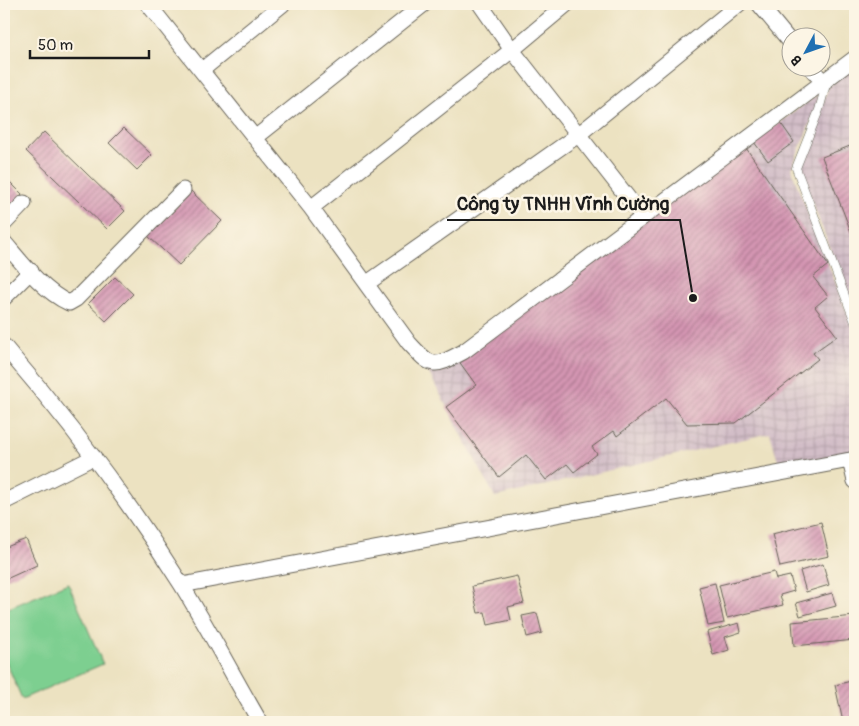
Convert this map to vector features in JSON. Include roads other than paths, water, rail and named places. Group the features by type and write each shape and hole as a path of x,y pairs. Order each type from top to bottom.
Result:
{"street":[{"path":"148,4 311,208 409,343 426,361 441,364 463,352 826,82 855,58"},
{"path":"202,70 283,4"},
{"path":"256,138 424,4"},
{"path":"480,4 512,50 643,217"},
{"path":"311,208 512,50 567,4"},
{"path":"366,284 578,135 739,4"},
{"path":"758,4 782,32"},
{"path":"822,78 826,82"},
{"path":"4,242 31,271 61,299 69,303 76,299 183,190"},
{"path":"4,224 24,203"},
{"path":"4,298 31,271"},
{"path":"4,346 94,457 182,585 260,722"},
{"path":"4,502 94,457"},
{"path":"182,585 852,460 855,481"}],"lane":[{"path":"826,82 819,110 796,168 855,322"}],"place":[{"name":"Công ty TNHH Vĩnh Cường","path":"693,298"}]}
